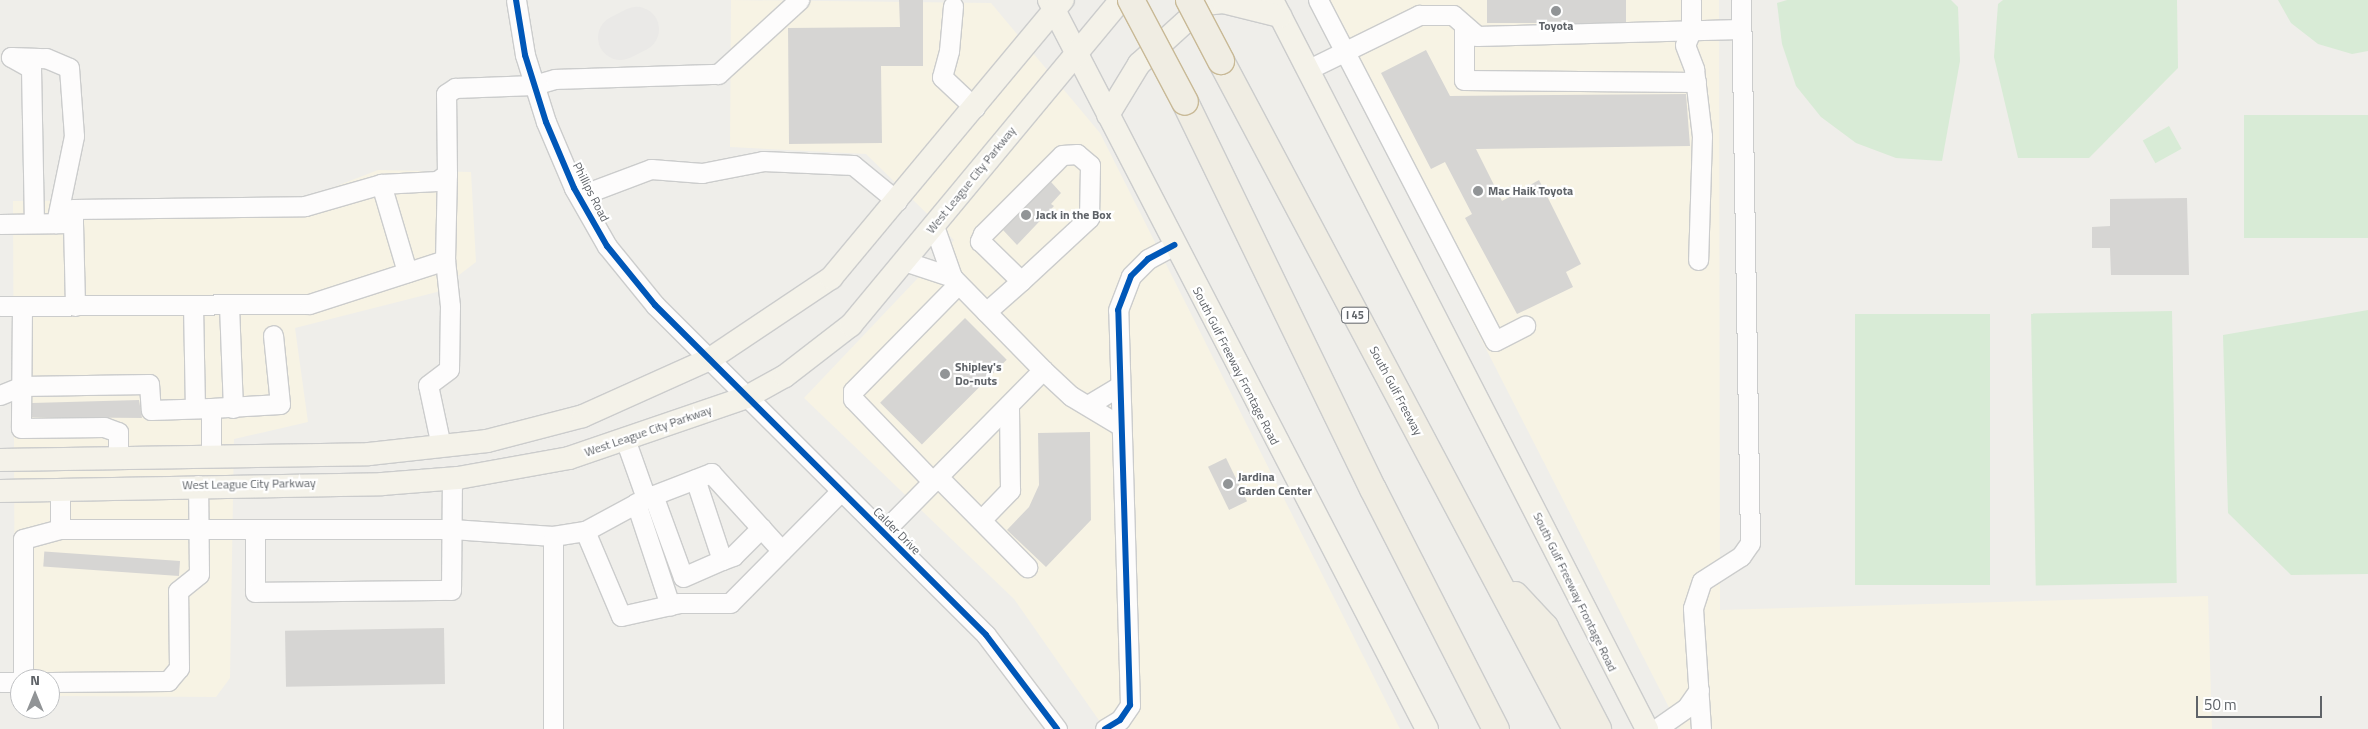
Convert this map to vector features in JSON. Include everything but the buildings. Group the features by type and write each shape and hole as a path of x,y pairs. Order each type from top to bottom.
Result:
{"highway":[{"path":"1131,0 1185,102 1329,398 1496,729"},
{"name":"South Gulf Freeway","path":"1188,0 1576,729"},
{"path":"1329,398 1384,547 1476,729"},
{"path":"1491,569 1545,627 1598,729"}],"main road":[{"name":"West League City Parkway","path":"0,491 198,485 382,484 452,479 569,458 747,397 785,376 851,324 934,226 1076,51 1121,0"},
{"path":"1108,115 1139,64 1205,4 1223,2 1276,8"},
{"name":"South Gulf Freeway Frontage Road","path":"1056,4 1076,51 1174,246 1427,729"},
{"path":"0,460 370,454 487,441 583,416 710,359 831,278 975,108 1056,4"},
{"name":"South Gulf Freeway Frontage Road","path":"1276,8 1647,729"}],"street":[{"name":"Phillips Road","path":"516,0 534,85 579,196 607,246 655,306 710,359"},
{"path":"441,446 428,385 449,368 450,306 444,260 447,174 446,94 455,88 534,85 555,79 718,74 799,0"},
{"path":"1318,0 1495,341 1525,326"},
{"path":"1691,0 1691,31 1685,44 1696,82 1702,136 1698,260"},
{"path":"1701,729 1692,608 1702,581 1741,556 1750,543 1741,0"},
{"path":"953,6 949,51 942,77 975,108"},
{"path":"1309,69 1419,15 1456,13"},
{"path":"1456,13 1477,36 1741,29"},
{"path":"1456,13 1464,80 1696,82"},
{"path":"6,57 46,58 69,68 74,136 64,223 75,306"},
{"path":"6,57 31,68 34,223"},
{"path":"986,312 1089,218 1090,165 1077,154 1062,155 983,234 980,241 1021,280"},
{"path":"579,196 624,175 651,169 702,174 764,161 853,165 897,201"},
{"path":"64,223 73,209 306,206 380,184 437,181 447,174"},
{"path":"380,184 407,272"},
{"path":"0,224 64,223"},
{"path":"934,226 955,280 1071,396 1121,426"},
{"path":"1105,729 1120,720 1130,705 1118,310 1131,276 1148,259 1174,246"},
{"path":"0,306 309,304 444,260"},
{"path":"904,262 955,280"},
{"path":"955,280 853,391 854,399 935,480 981,520 1027,567"},
{"path":"194,305 203,408 211,457"},
{"path":"228,305 233,408"},
{"path":"22,306 21,428 104,427 118,432 118,459"},
{"path":"0,395 22,386 149,384 150,410 233,408 280,404 273,335"},
{"name":"Calder Drive","path":"710,359 986,635 1057,729"},
{"path":"883,532 1043,370"},
{"path":"1088,405 1120,386"},
{"path":"981,520 1010,490 1009,405"},
{"path":"626,439 645,499 670,605"},
{"path":"23,669 23,540 60,529 452,529 553,536 586,531 645,499 711,473 782,551"},
{"path":"255,530 255,592 451,590 452,479"},
{"path":"695,479 722,560"},
{"path":"60,682 168,681 179,668 178,591 199,574 198,485"},
{"path":"60,490 60,529"},
{"path":"586,531 620,616 670,605 730,602 841,491"},
{"path":"645,499 683,577 733,556 761,528"},
{"path":"553,536 553,729"},
{"path":"1656,729 1687,707 1699,690"}],"shaded area":[{"path":"731,0 991,3 1100,133 1400,729 1105,729 1014,599 804,398 954,240 866,154 730,147"},
{"path":"1308,0 1719,0 1720,610 2208,596 2212,729 1680,729"},
{"path":"378,170 471,172 476,262 437,292 295,328 308,422 234,439 230,678 216,697 60,696 60,669 15,669 13,201 303,199"}],"green space":[{"path":"1787,0 1951,0 1958,7 1960,61 1942,161 1896,158 1856,143 1821,117 1796,86 1782,44 1777,3"},
{"path":"2003,0 2177,0 2178,68 2089,158 2018,158 1994,57 1998,4"},
{"path":"2278,0 2368,0 2368,51 2352,54 2318,44 2291,23"},
{"path":"2244,115 2368,115 2368,238 2244,238"},
{"path":"2169,126 2182,149 2155,163 2143,141"},
{"path":"2368,310 2368,574 2291,575 2228,513 2223,335"},
{"path":"2172,311 2177,583 2036,585 2031,313"},
{"path":"1855,314 1990,314 1990,585 1855,585"}],"taxiway":[{"path":"620,37 636,29"}],"cycle path":[{"path":"516,0 525,55 546,122 574,188 607,246 655,305 986,635 1057,729"},
{"path":"1105,729 1120,720 1130,705 1118,310 1131,276 1148,259 1174,245"}],"place":[{"name":"Toyota","path":"1556,11"},
{"name":"Mac Haik Toyota","path":"1478,191"},
{"name":"Jack in the Box","path":"1026,215"},
{"name":"Shipley's Do-nuts","path":"945,374"},
{"name":"Jardina Garden Center","path":"1228,484"}]}
